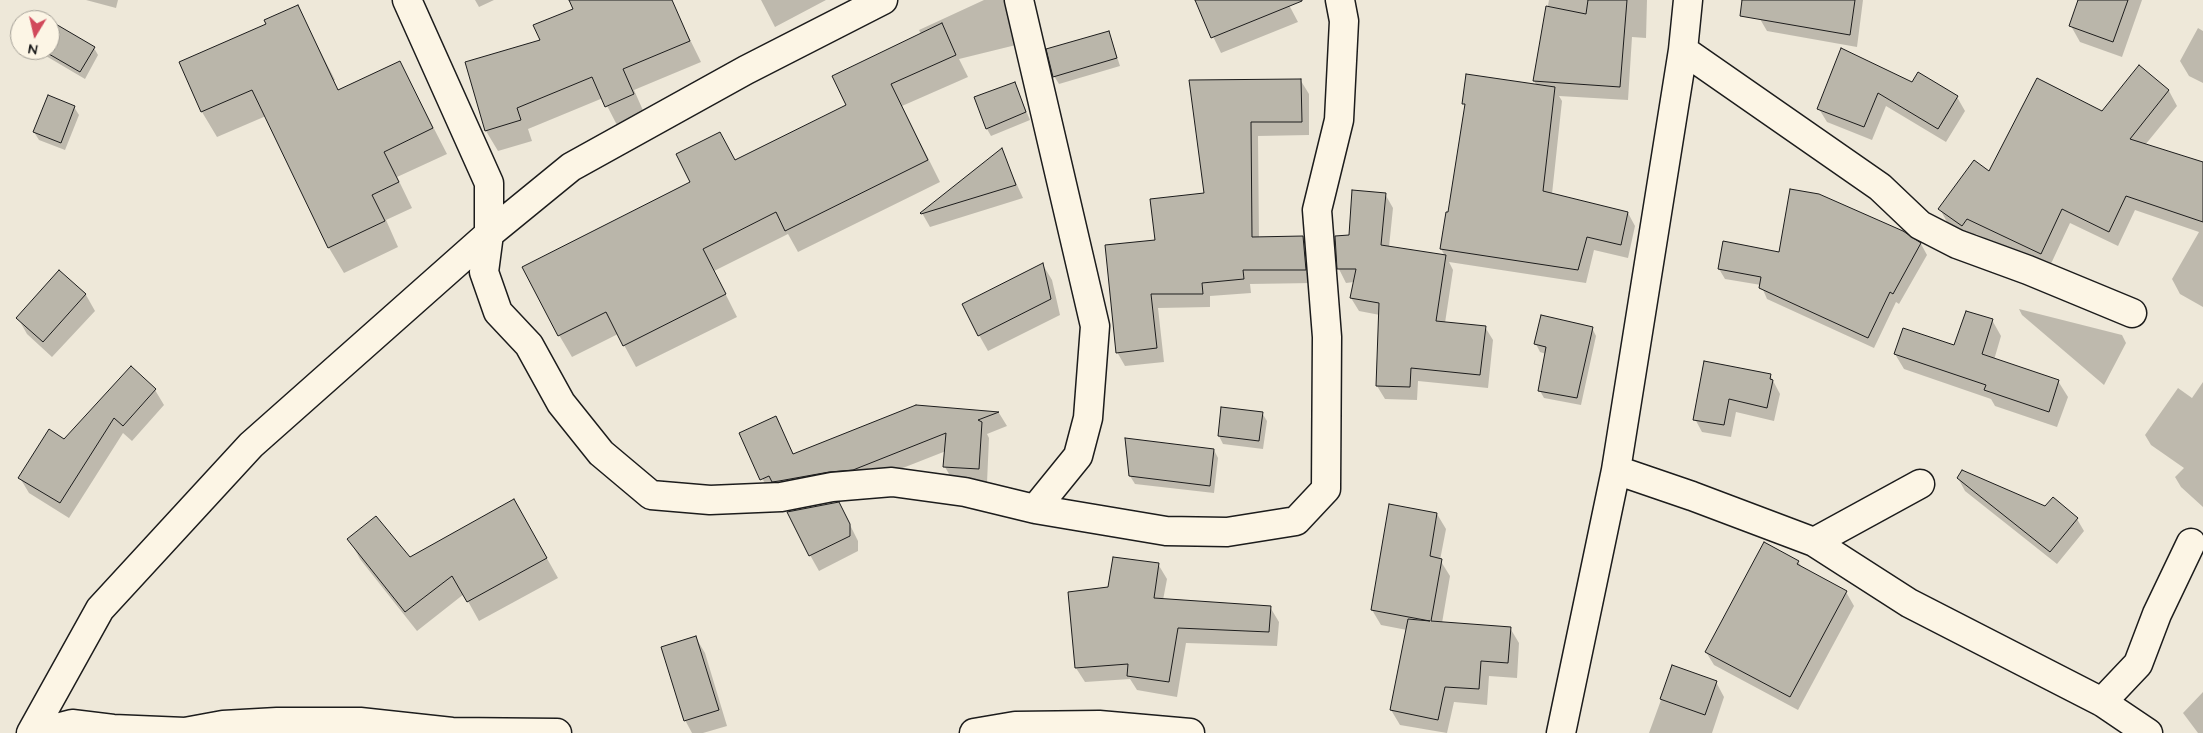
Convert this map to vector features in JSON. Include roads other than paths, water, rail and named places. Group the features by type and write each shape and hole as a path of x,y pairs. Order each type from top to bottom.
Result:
{"street":[{"path":"407,0 489,183 490,234 484,272 498,312 529,344 561,403 601,453 651,496 710,500 781,497 832,487 892,482 966,492 1035,509 1166,532 1227,532 1296,521 1326,490 1327,337 1317,210 1339,120 1344,21 1340,0"},
{"path":"31,733 100,609 251,445 490,234 571,167 746,70 883,0"},
{"path":"1018,0 1095,326 1088,418 1078,456 1035,509"},
{"path":"1561,733 1616,470 1683,50 1688,0"},
{"path":"1683,50 1880,187 1920,226 1957,244 2028,270 2132,313"},
{"path":"1616,470 1692,496 1814,542 1909,603 2102,702 2148,733"},
{"path":"1814,542 1920,484"},
{"path":"2102,702 2138,664 2157,614 2191,544"},
{"path":"37,733 72,724 113,729 185,732 223,725 360,722 452,732 556,733"},
{"path":"974,733 1015,726 1099,725 1190,733"}]}
